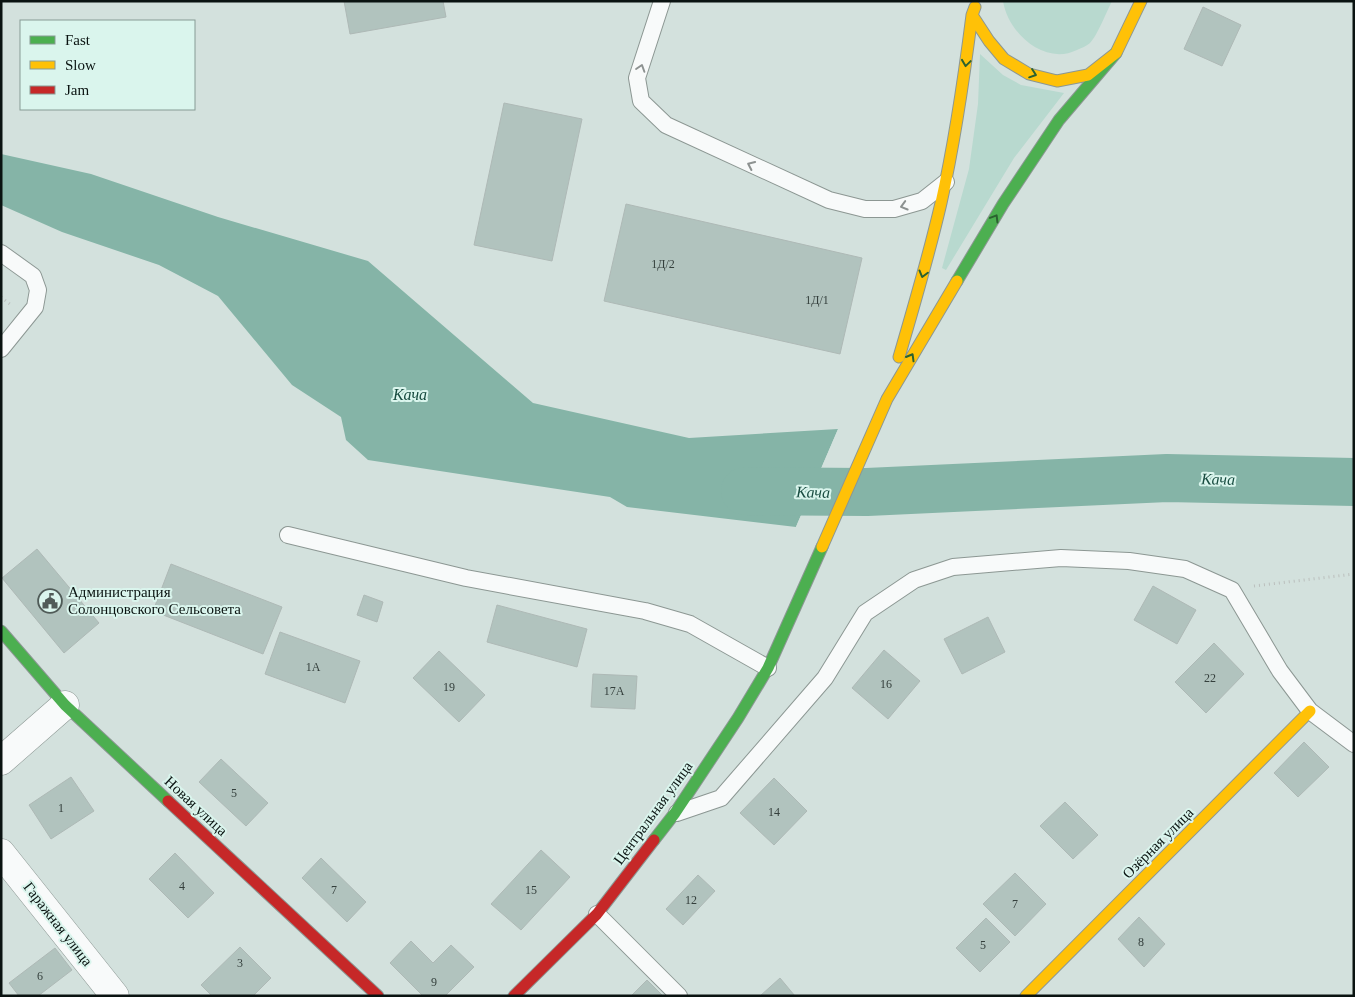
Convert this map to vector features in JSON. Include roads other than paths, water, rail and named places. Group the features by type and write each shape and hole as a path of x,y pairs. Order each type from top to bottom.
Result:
{"street":[{"path":"887,399 1003,204 1059,120 1116,53 1141,1"},
{"path":"887,399 923,275 946,182 957,127 974,8"},
{"path":"974,8 989,41 1004,59 1029,74 1057,81 1088,75 1116,53"},
{"name":"Центральная улица","path":"514,996 597,914 675,813 738,718 768,668 887,399"},
{"name":"Новая улица","path":"1,631 66,705 378,996"},
{"path":"1,760 66,705"},
{"name":"Озёрная улица","path":"1026,996 1310,711"},
{"name":"Гаражная улица","path":"1,853 114,996"}],"lane":[{"path":"662,1 637,78 641,101 666,125 829,200 865,209 894,208 922,201 946,182"},
{"path":"960,1 974,8"},
{"path":"1,253 34,276 38,290 35,307 1,349"},
{"path":"288,535 466,578 645,611 690,624 768,668"},
{"path":"675,813 721,798 825,678 865,613 914,580 953,566 1061,558 1129,561 1185,569 1232,590 1280,671 1310,711 1354,744"},
{"path":"597,914 679,996"}],"water":[{"name":"Кача","path":"1,154 91,174 218,217 368,261 533,403 689,438 838,429 796,527 627,507 610,497 368,460 346,440 341,417 292,385 218,296 159,265 62,232 1,205"}],"waterway":[{"name":"Кача","path":"745,491 867,492 1167,478 1354,482"}],"place":[{"name":"Администрация Солонцовского Сельсовета","path":"50,601"}]}
